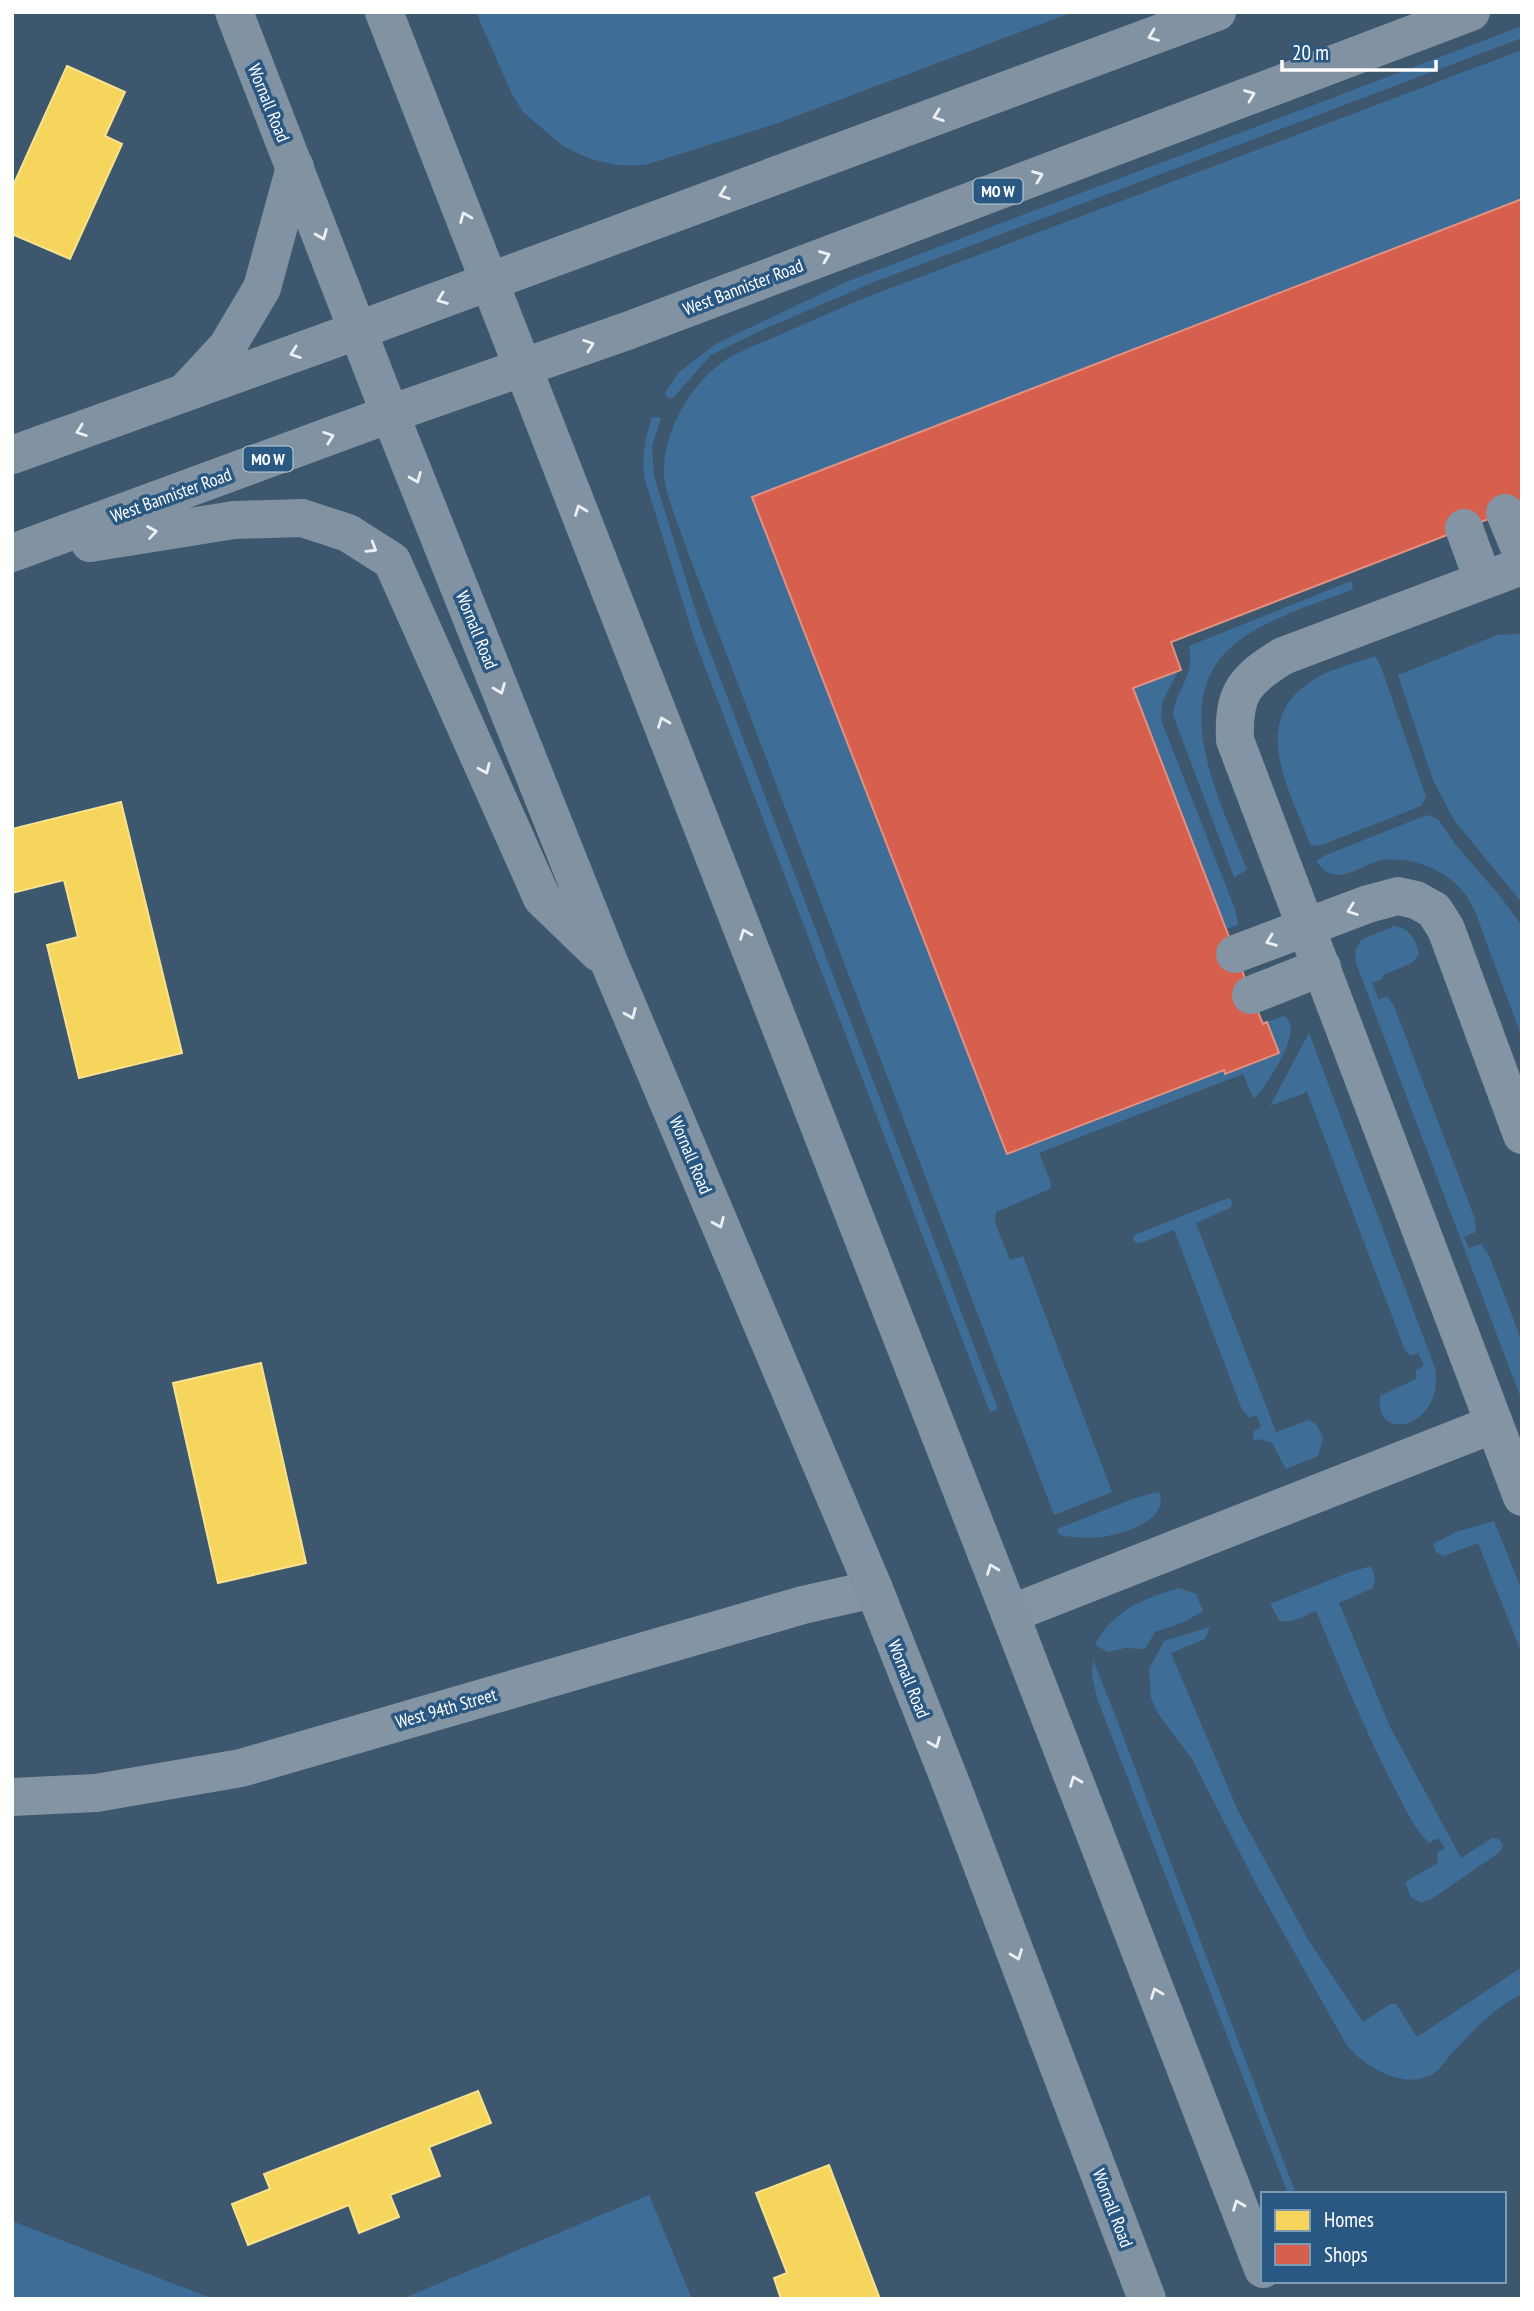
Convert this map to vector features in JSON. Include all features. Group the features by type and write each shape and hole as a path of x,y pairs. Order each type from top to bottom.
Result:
{"main road":[{"name":"Wornall Road","path":"234,12 390,414 609,962 874,1589 952,1786 1147,2299"},
{"path":"384,12 525,368 1261,2264"},
{"path":"12,455 359,330 1217,12"},
{"name":"West Bannister Road","path":"12,554 390,414 525,368 1471,12"},
{"path":"183,394 227,347 262,288 295,167"},
{"path":"12,554 234,520 302,518 348,534 393,561 542,898 609,962"}],"street":[{"path":"1505,513 1522,554"},
{"path":"1464,528 1483,580"},
{"path":"1522,566 1283,656 1260,671 1242,689 1234,715 1235,740 1522,1497"},
{"path":"1235,954 1368,904 1398,896 1416,900 1434,909 1447,929 1522,1135"},
{"path":"1251,995 1322,967"},
{"path":"1010,1614 1494,1424"},
{"name":"West 94th Street","path":"12,1797 96,1793 241,1768 803,1605 874,1589"}],"shaded area":[{"path":"476,12 1073,12 775,124 645,165 617,165 590,159 563,146 523,112 511,92"},
{"path":"1522,26 1522,38 874,282 711,355 672,399 665,393 679,372 716,344 846,282"},
{"path":"1522,50 1522,199 752,497 1007,1154 1224,1070 1226,1074 1279,1053 1267,1022 1283,1016 1289,1022 1291,1031 1288,1043 1267,1082 1254,1099 1243,1074 1039,1153 1051,1183 1050,1189 996,1212 995,1223 1010,1260 1023,1256 1112,1492 1054,1515 669,500 664,475 673,427 680,411 700,383 724,361 740,352 867,297"},
{"path":"652,417 661,418 652,446 654,476 701,628 998,1409 990,1412 695,641 645,480 644,448"},
{"path":"1351,581 1353,589 1281,617 1241,639 1218,662 1205,689 1201,719 1205,750 1224,813 1247,870 1234,877 1173,715 1189,667 1189,646"},
{"path":"1521,634 1522,903 1454,820 1433,780 1398,675 1497,635"},
{"path":"1375,656 1426,797 1421,806 1322,845 1311,846 1280,760 1278,738 1281,717 1291,699 1317,677"},
{"path":"1178,671 1162,703 1161,720 1235,909 1238,925 1226,929 1133,688"},
{"path":"1427,815 1438,819 1522,926 1522,1038 1474,909 1461,889 1445,875 1415,862 1383,860 1340,875 1324,870 1316,861"},
{"path":"1394,926 1405,929 1411,935 1419,954 1412,963 1383,975 1382,979 1372,983 1379,1000 1387,996 1394,1006 1475,1219 1476,1232 1464,1237 1469,1248 1481,1244 1489,1255 1522,1342 1522,1401 1356,963 1355,951 1361,940"},
{"path":"1309,1033 1435,1368 1435,1388 1430,1404 1420,1416 1409,1422 1397,1424 1387,1421 1381,1411 1380,1396 1416,1379 1416,1370 1424,1366 1418,1353 1411,1356 1405,1350 1307,1092 1270,1106"},
{"path":"1228,1198 1233,1202 1230,1208 1196,1223 1276,1432 1309,1420 1316,1424 1323,1438 1318,1456 1286,1469 1272,1443 1258,1439 1253,1441 1254,1431 1261,1427 1256,1415 1249,1418 1241,1407 1174,1230 1138,1244 1133,1240 1134,1235"},
{"path":"1159,1492 1157,1512 1149,1520 1126,1531 1088,1538 1064,1536 1059,1534 1057,1529 1135,1498"},
{"path":"1494,1521 1522,1591 1522,1654 1478,1543 1444,1556 1436,1552 1433,1544 1456,1532"},
{"path":"1371,1566 1375,1578 1373,1588 1339,1603 1390,1727 1461,1858 1492,1838 1499,1839 1503,1845 1500,1852 1433,1898 1421,1903 1411,1897 1405,1882 1438,1863 1437,1853 1445,1848 1438,1838 1429,1843 1410,1817 1363,1723 1316,1611 1284,1621 1279,1620 1270,1604"},
{"path":"1179,1588 1196,1594 1203,1611 1184,1622 1155,1632 1145,1649 1125,1648 1108,1652 1095,1645 1110,1623 1130,1608"},
{"path":"1210,1627 1205,1639 1171,1653 1238,1811 1309,1941 1363,2022 1390,2004 1396,2004 1417,2037 1522,1967 1522,1994 1486,2019 1433,2074 1410,2080 1385,2074 1373,2068 1346,2044 1257,1886 1192,1759 1157,1712 1151,1698 1149,1669 1164,1641"},
{"path":"1093,1660 1295,2192 1287,2192 1097,1698 1092,1676"},
{"path":"649,2195 692,2299 402,2299"},
{"path":"12,2221 213,2299 12,2299"}],"building: Homes":[{"path":"67,66 125,92 105,136 122,144 70,259 12,234 12,188"},
{"path":"121,802 182,1053 79,1078 47,945 78,937 64,880 12,893 12,829"},
{"path":"261,1363 306,1563 218,1583 173,1383"},
{"path":"478,2091 491,2123 429,2147 440,2176 390,2195 399,2217 359,2233 349,2205 248,2245 232,2204 270,2189 264,2174"},
{"path":"829,2165 880,2299 781,2299 774,2278 787,2273 756,2193"}],"building: Shops":[{"path":"1522,199 1522,506 1171,642 1181,670 1133,688 1258,1012 1263,1024 1267,1022 1279,1053 1225,1074 1224,1070 1007,1154 752,497"}]}
